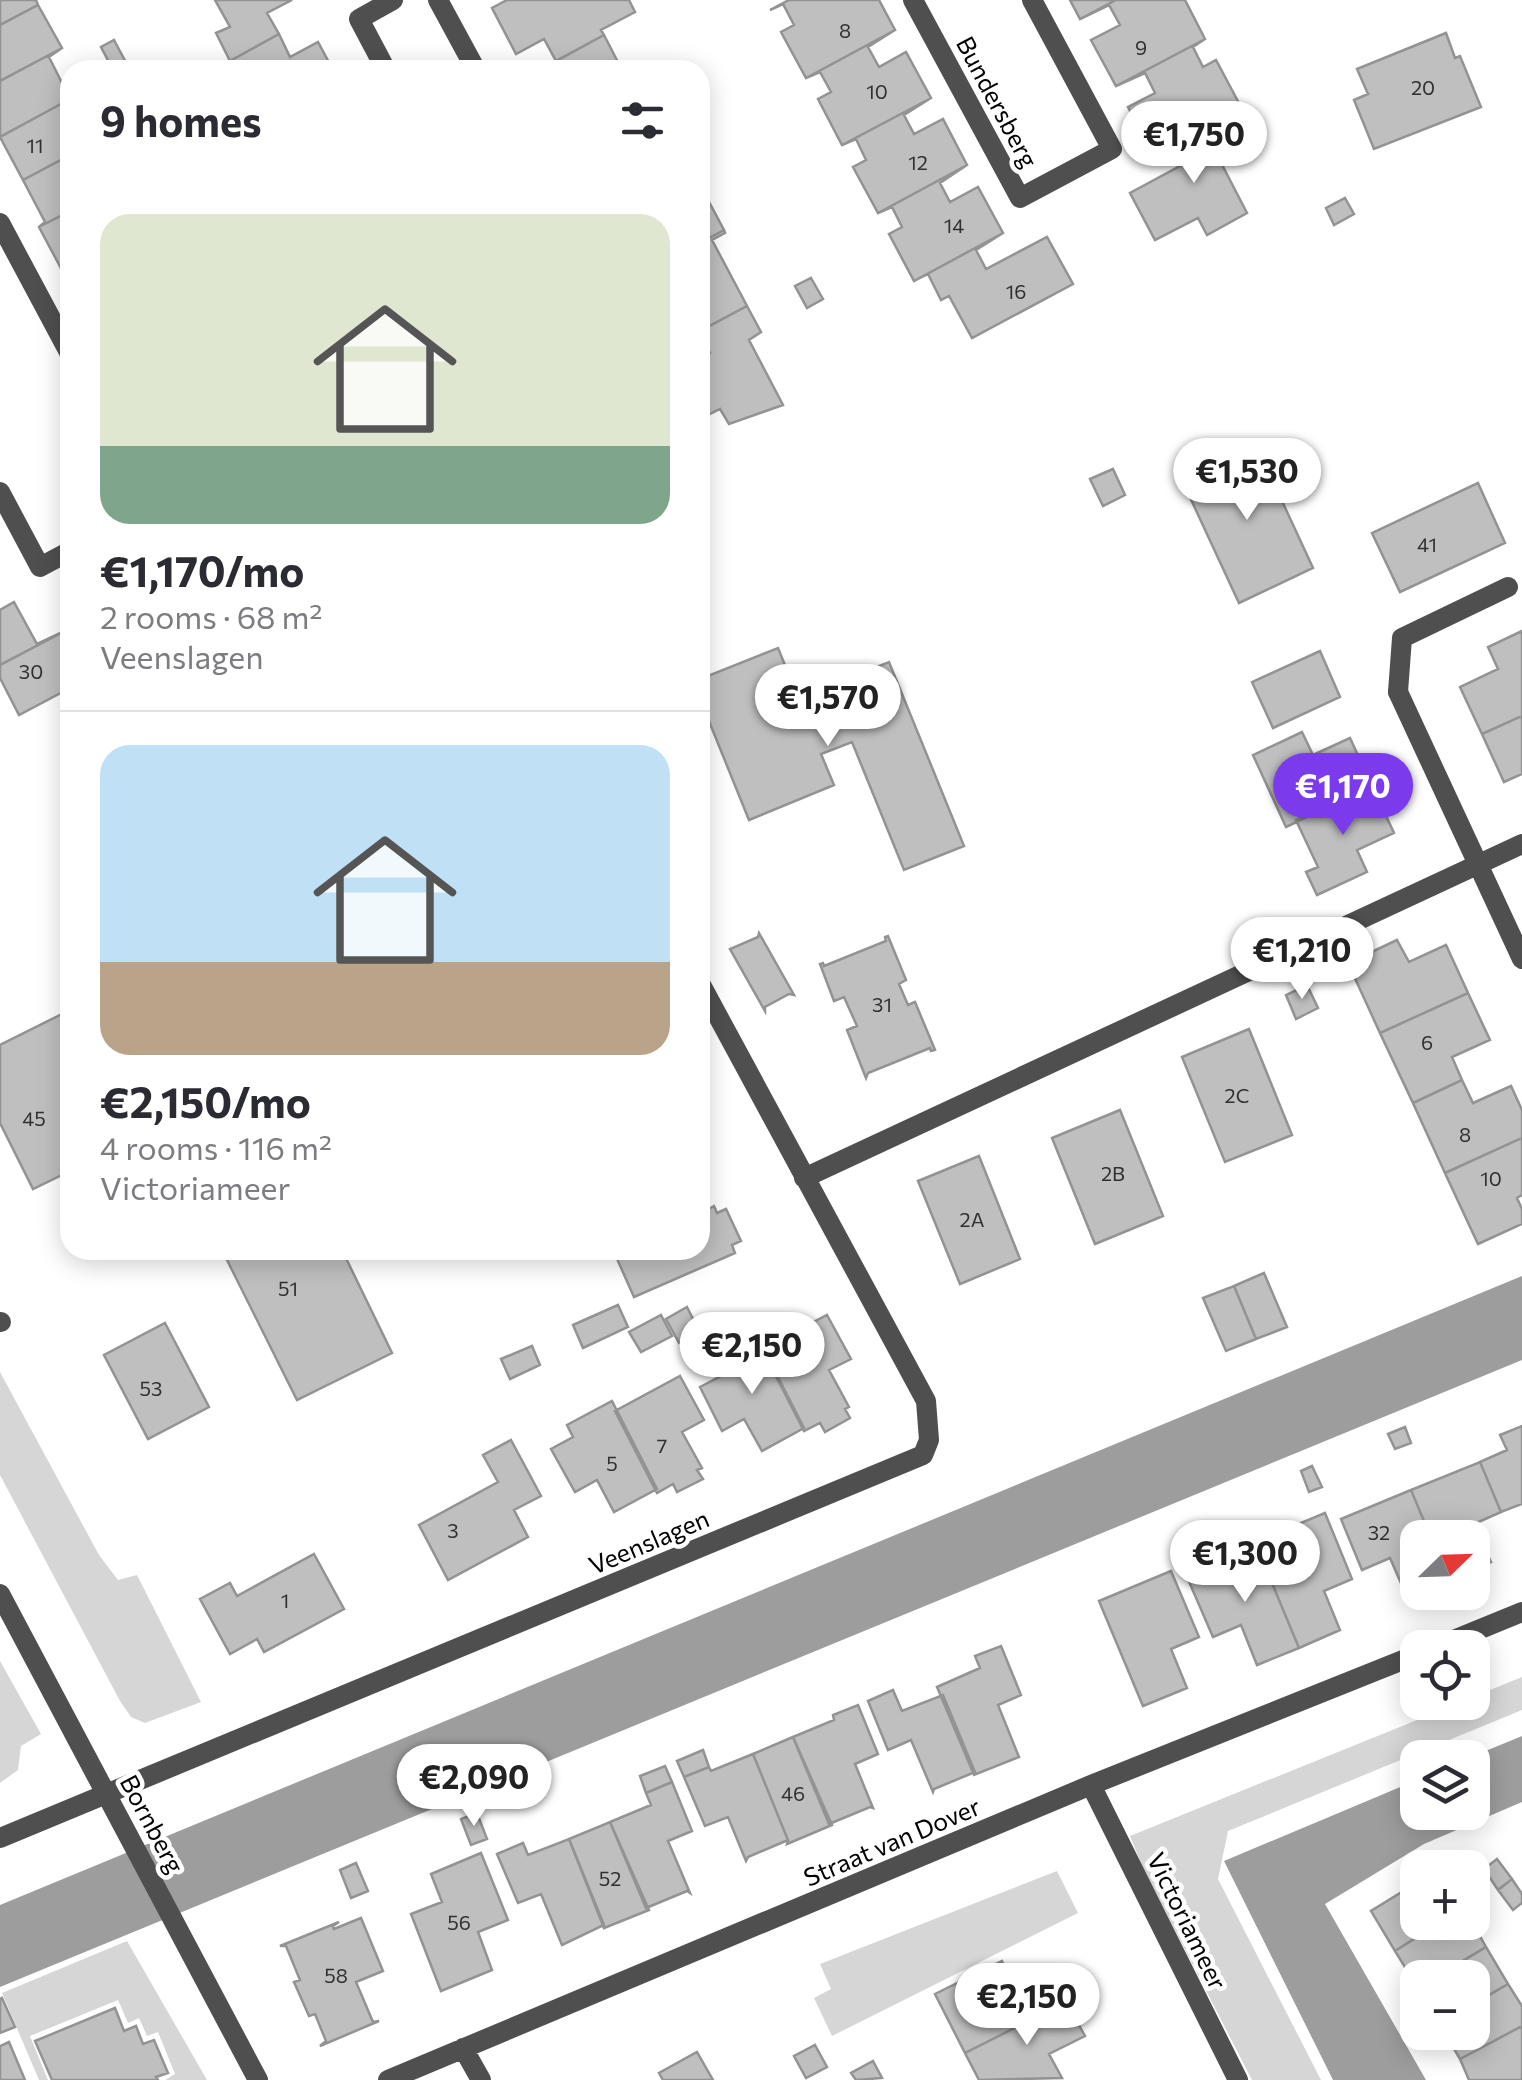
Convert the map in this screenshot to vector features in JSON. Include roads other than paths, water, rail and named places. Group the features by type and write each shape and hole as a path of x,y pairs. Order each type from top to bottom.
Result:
{"street":[{"path":"381,60 358,19 393,0"},
{"path":"438,0 471,60"},
{"name":"Bundersberg","path":"913,0 1020,198 1112,148 1032,0"},
{"path":"0,223 60,335"},
{"path":"0,492 40,567 60,556"},
{"path":"1508,588 1402,638 1398,692 1522,958"},
{"path":"804,1178 1522,844"},
{"name":"Veenslagen","path":"107,1794 923,1456 929,1440 926,1401 710,1001"},
{"name":"Bornberg","path":"0,1594 258,2080"},
{"path":"1478,1630 1522,1612"},
{"name":"Straat van Dover","path":"388,2080 1092,1785 1400,1661"},
{"name":"Victoriameer","path":"1092,1785 1238,2080"},
{"path":"0,1838 107,1794"},
{"path":"464,2048 482,2080"}]}
